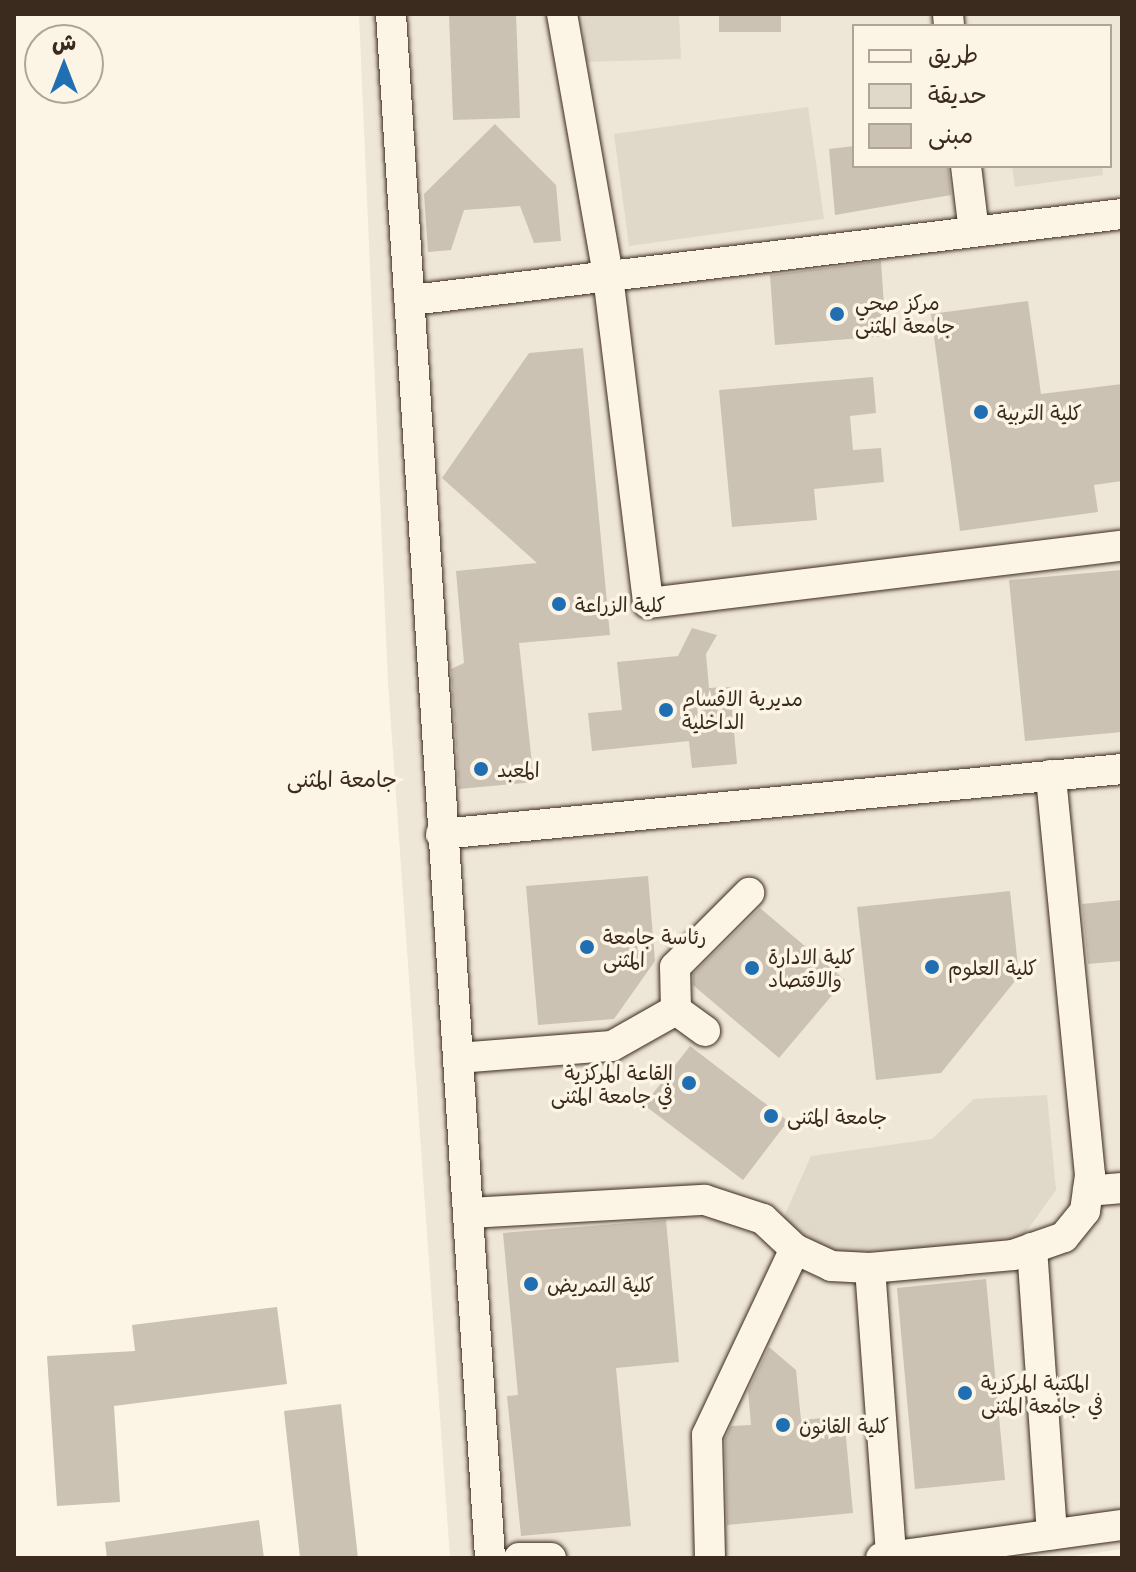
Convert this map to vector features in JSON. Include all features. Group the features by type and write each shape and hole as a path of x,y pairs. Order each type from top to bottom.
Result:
{"street":[{"path":"391,14 412,300 441,834 490,1558"},
{"path":"562,14 608,276 648,603 1122,546"},
{"path":"966,168 974,232"},
{"path":"412,300 1122,214"},
{"path":"441,834 1122,769"},
{"path":"469,1213 705,1200 763,1219 795,1249 831,1266 870,1268 938,1267 1032,1248 1064,1237 1085,1211 1088,1191 1051,775"},
{"path":"676,1010 675,967 749,893"},
{"path":"458,1058 612,1046 676,1010"},
{"path":"676,1010 705,1031"},
{"path":"1088,1191 1122,1188"},
{"path":"1032,1248 1052,1534"},
{"path":"710,1558 707,1435 795,1249"},
{"path":"870,1268 886,1557 1122,1525"},
{"path":"519,1558 551,1558"}],"shaded area":[{"name":"جامعة المثنى","path":"359,14 1122,14 1122,1549 1060,1558 450,1558 388,682"}],"green space":[{"path":"583,14 679,14 681,59 585,62"},
{"path":"808,107 824,219 629,246 614,134"},
{"path":"1012,168 1102,168 1103,175 1015,187"},
{"path":"1047,1095 1056,1190 1021,1239 881,1257 830,1250 782,1221 811,1156 932,1139 974,1099"}],"building":[{"path":"449,14 516,14 520,118 453,120"},
{"path":"719,14 781,14 781,32 719,32"},
{"path":"495,124 556,185 561,241 534,243 520,206 464,210 451,250 428,252 424,194"},
{"path":"852,146 852,168 948,168 951,195 835,215 829,149"},
{"path":"881,261 886,336 775,345 770,275"},
{"path":"1028,301 1041,394 1122,384 1122,481 1094,485 1098,512 960,531 931,314"},
{"path":"583,348 610,635 519,643 534,782 459,789 451,669 464,663 456,571 537,563 442,478 529,353"},
{"path":"873,377 876,413 850,416 853,450 881,448 884,482 814,489 817,520 732,527 719,390"},
{"path":"1122,570 1122,732 1025,741 1009,580"},
{"path":"692,628 717,635 706,654 709,688 730,687 737,764 692,768 689,741 592,751 588,713 622,710 617,662 678,656"},
{"path":"648,876 655,961 614,1019 538,1025 526,886"},
{"path":"1010,891 1019,976 941,1073 876,1080 857,907"},
{"path":"1122,900 1122,961 1088,964 1082,904"},
{"path":"760,908 845,980 779,1058 693,985 693,974"},
{"path":"690,1046 788,1121 743,1180 644,1105"},
{"path":"666,1220 679,1362 616,1368 631,1526 521,1536 507,1396 518,1395 503,1233"},
{"path":"986,1279 1005,1480 915,1489 897,1288"},
{"path":"277,1307 287,1384 114,1406 120,1502 57,1506 47,1356 135,1351 132,1325"},
{"path":"769,1347 796,1370 801,1420 844,1416 853,1513 727,1525 725,1439 731,1426 751,1425 748,1391"},
{"path":"341,1404 358,1558 300,1558 284,1411"},
{"path":"259,1520 264,1558 107,1558 105,1542"}],"place":[{"name":"مركز صحي جامعة المثنى","path":"837,314"},
{"name":"كلية التربية","path":"981,412"},
{"name":"كلية الزراعة","path":"559,604"},
{"name":"مديرية الاقسام الداخلية","path":"666,710"},
{"name":"المعبد","path":"481,769"},
{"name":"رئاسة جامعة المثنى","path":"587,947"},
{"name":"كلية العلوم","path":"932,967"},
{"name":"كلية الادارة والاقتصاد","path":"752,968"},
{"name":"القاعة المركزية في جامعة المثنى","path":"689,1083"},
{"name":"جامعة المثنى","path":"771,1116"},
{"name":"كلية التمريض","path":"531,1284"},
{"name":"المكتبة المركزية في جامعة المثنى","path":"965,1393"},
{"name":"كلية القانون","path":"783,1425"}],"district":[{"name":"جامعة المثنى","path":"342,779"}]}
